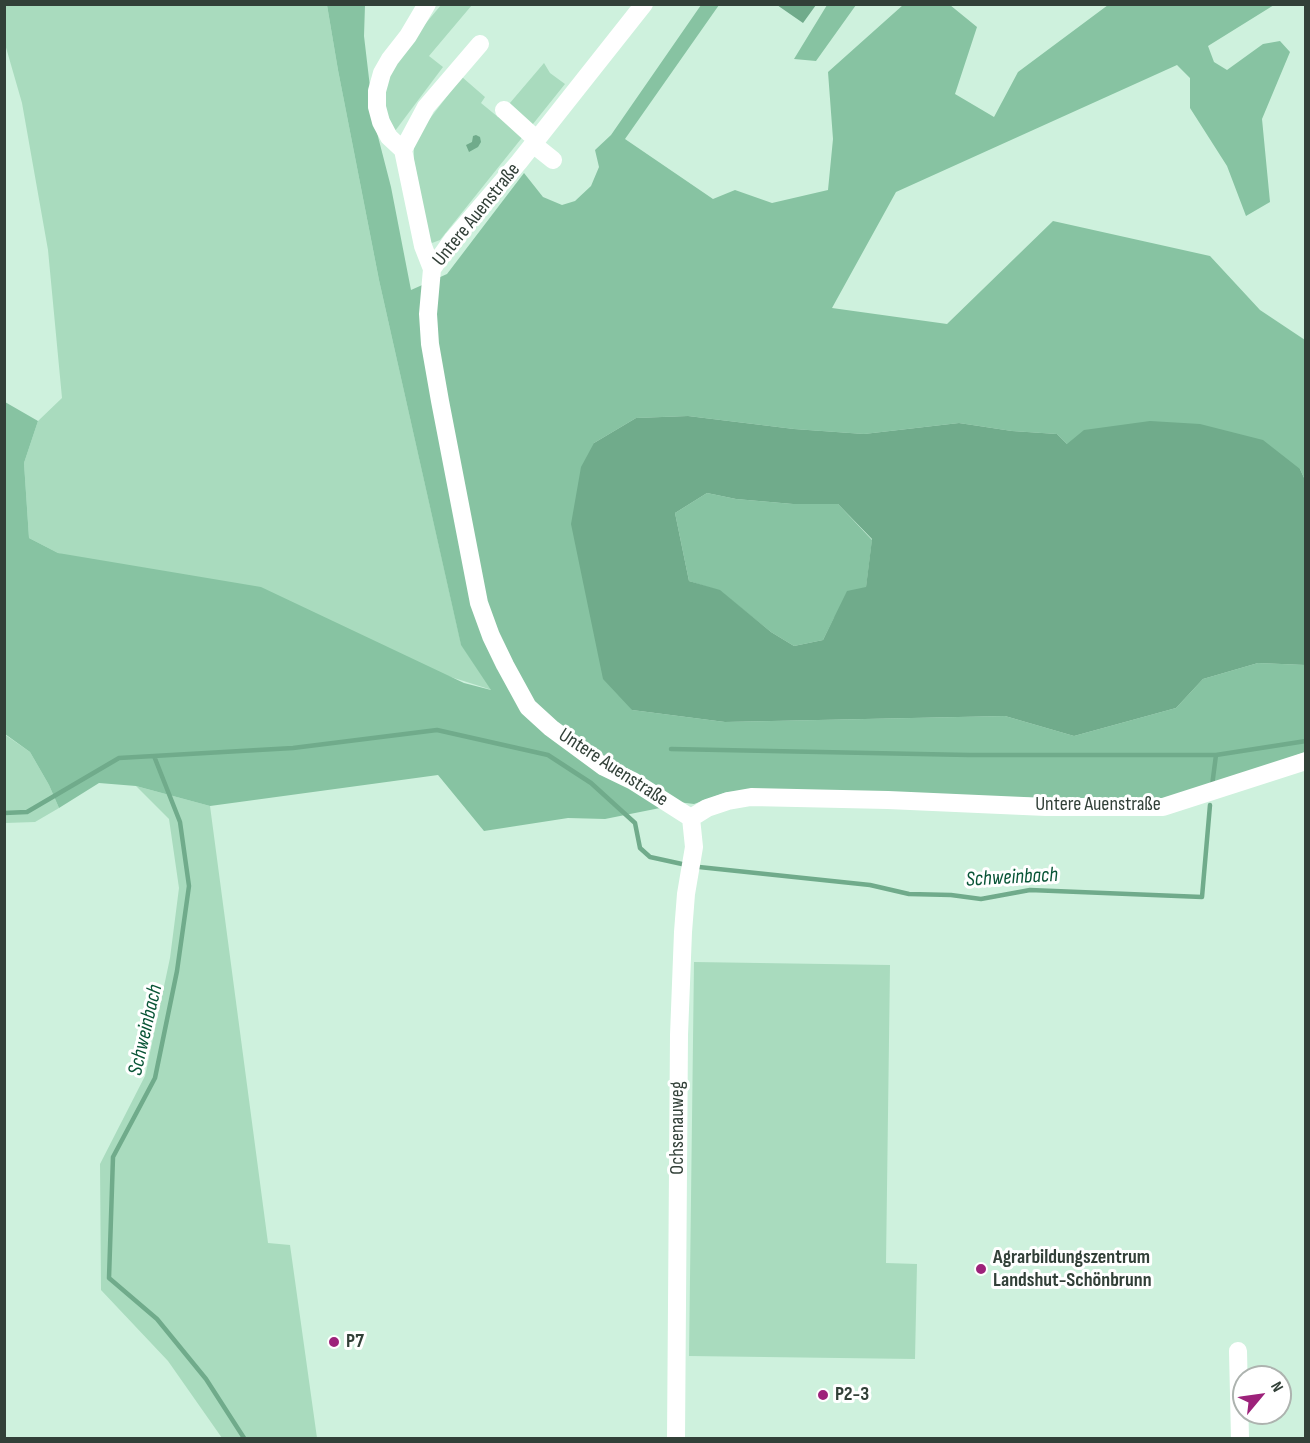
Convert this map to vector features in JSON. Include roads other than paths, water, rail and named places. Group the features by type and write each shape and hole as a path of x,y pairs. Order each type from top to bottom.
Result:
{"street":[{"path":"427,4 382,73 377,91 377,106 381,122 389,137 403,150 423,246 432,269"},
{"name":"Untere Auenstraße","path":"644,4 535,142 453,239 432,269 428,314 432,356 479,603 491,636 528,707 595,760 691,818 707,808 751,797 1046,807 1163,807 1305,761"},
{"path":"403,150 426,107 480,44"},
{"path":"504,110 553,160"},
{"name":"Ochsenauweg","path":"676,1438 679,1035 683,932 694,847 691,818"},
{"path":"1238,1352 1240,1438"}],"waterway":[{"name":"Schweinbach","path":"4,813 27,812 119,758 293,748 437,730 548,755 591,783 635,823 640,848 650,857 682,864"},
{"name":"Schweinbach","path":"671,749 969,755 1216,755 1306,741"},
{"name":"Schweinbach","path":"1212,786 1216,755"},
{"name":"Schweinbach","path":"154,756 180,822 189,886 177,971 155,1078 113,1157 109,1278 157,1319 206,1379 244,1438"},
{"name":"Schweinbach","path":"699,867 870,885 909,894 951,895 981,899 1030,890 1202,897 1210,805"}],"place":[{"name":"Agrarbildungszentrum Landshut-Schönbrunn","path":"981,1269"},
{"name":"P7","path":"334,1342"},
{"name":"P2-3","path":"823,1395"}]}
